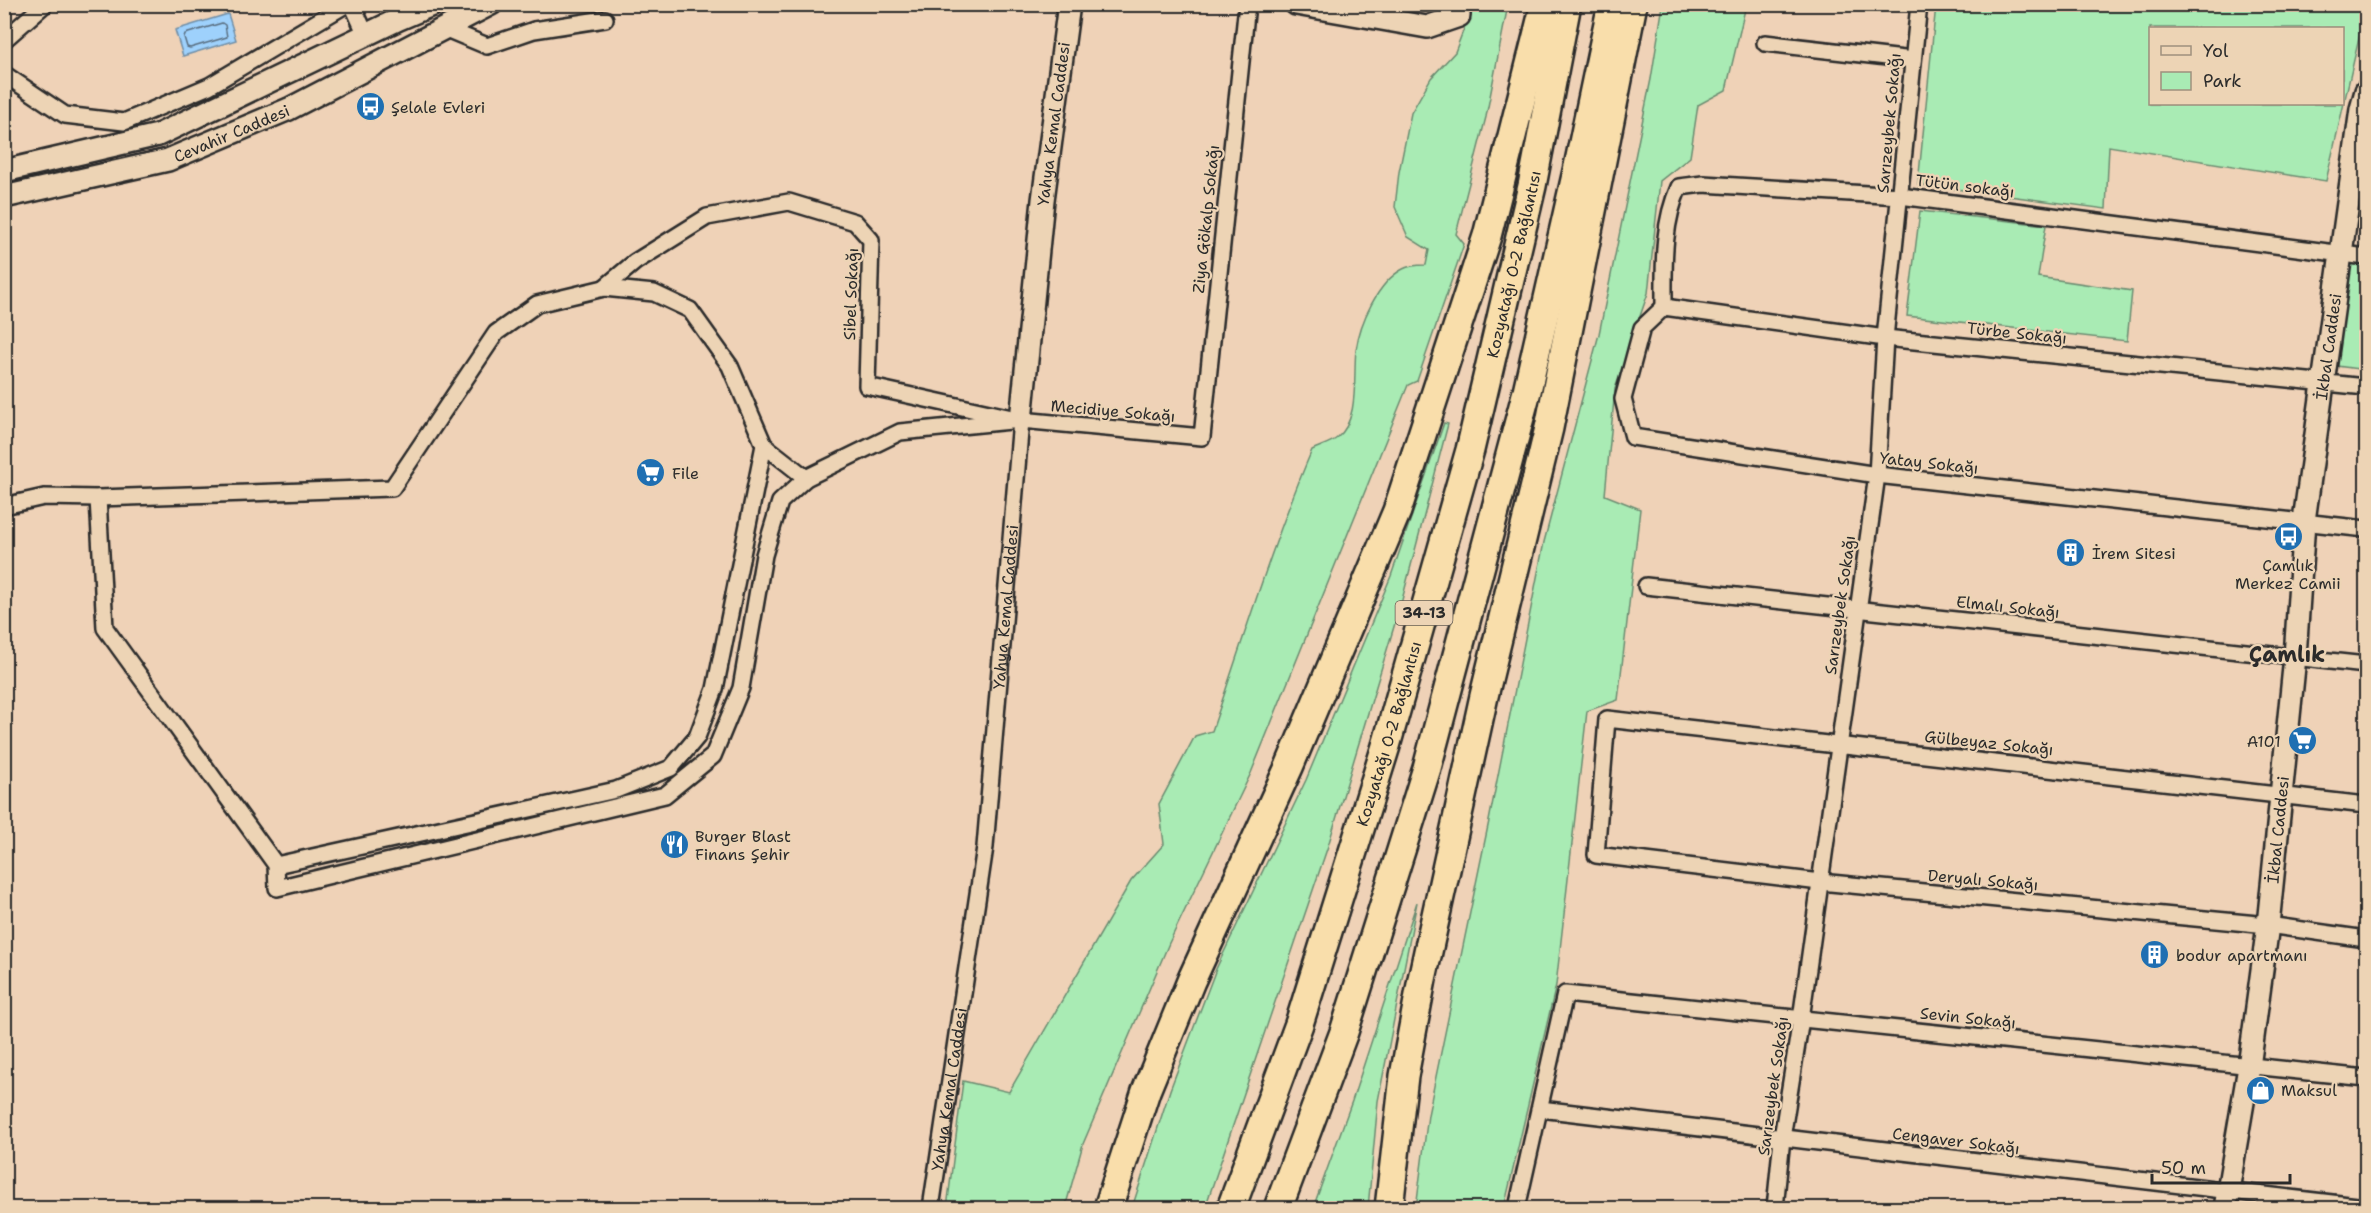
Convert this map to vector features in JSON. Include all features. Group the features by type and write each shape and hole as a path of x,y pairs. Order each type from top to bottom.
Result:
{"highway":[{"path":"1108,1209 1146,1091 1191,981 1289,767 1397,511 1487,236 1545,4"},
{"name":"Kozyatağı O-2 Bağlantısı","path":"1231,1209 1299,1024 1386,746 1466,462 1532,186 1568,4"},
{"name":"34-13","path":"1278,1209 1344,1032 1427,768 1527,391 1612,4"},
{"path":"1389,1209 1404,1076 1422,979 1484,696 1549,428 1633,4"}],"street":[{"path":"4,40 45,4"},
{"path":"4,74 65,116 124,122 209,86 347,4"},
{"path":"352,4 366,35"},
{"name":"Cevahir Caddesi","path":"4,171 158,135 434,4"},
{"name":"Cevahir Caddesi","path":"4,197 168,160 289,109 491,4"},
{"name":"Yahya Kemal Caddesi","path":"931,1209 986,847 1021,420 1043,200 1069,4"},
{"name":"Ziya Gökalp Sokağı","path":"1202,437 1247,4"},
{"path":"1296,4 1427,27 1459,16 1459,4"},
{"name":"Sarızeybek Sokağı","path":"1775,1209 1782,1138 1801,1019 1877,475 1885,338 1919,4"},
{"path":"444,28 487,46 534,30 606,20"},
{"path":"1765,43 1913,60"},
{"name":"İkbal Caddesi","path":"2226,1200 2249,1066 2268,925 2295,657 2304,521 2322,382 2365,103"},
{"name":"Tütün sokağı","path":"1664,307 1664,256 1670,207 1679,187 1702,184 1900,196 2367,257"},
{"name":"Sibel Sokağı","path":"604,288 634,262 707,217 789,202 855,222 871,240 867,386 1021,420"},
{"path":"4,506 44,497 98,498 392,488 496,333 537,304 604,288 654,293 690,310 730,366 764,445 806,478"},
{"name":"Türbe Sokağı","path":"1664,307 1885,338 2367,387"},
{"name":"Yatay Sokağı","path":"1664,307 1642,328 1623,399 1633,437 1877,475 2367,529"},
{"path":"98,498 105,627 276,865 277,888 665,795 713,756 741,688 764,555 780,502 806,478 900,432 1021,420"},
{"name":"Mecidiye Sokağı","path":"1021,420 1202,437"},
{"path":"276,865 616,790 671,768 697,737 715,689 764,445"},
{"name":"Elmalı Sokağı","path":"1646,586 2367,665"},
{"name":"Gülbeyaz Sokağı","path":"1596,855 1607,718 2367,805"},
{"name":"Deryalı Sokağı","path":"1596,855 1820,882 2268,925 2367,939"},
{"name":"Sevin Sokağı","path":"1540,1110 1566,994 2367,1078"},
{"path":"1517,1209 1540,1110"},
{"name":"Cengaver Sokağı","path":"1540,1110 1782,1138 2226,1200 2367,1207"}],"green space":[{"path":"2366,4 2344,103 2344,27 2149,27 2149,105 2344,105 2326,181 2109,146 2106,209 1918,184 1936,5"},
{"path":"1473,5 1508,5 1486,117 1456,234 1464,244 1417,381 1408,385 1251,773 1169,943 1083,1144 1065,1208 947,1208 963,1081 1009,1092 1131,881 1164,844 1159,804 1195,736 1212,731 1272,554 1312,450 1337,438 1349,420 1354,397 1356,350 1366,315 1378,293 1394,275 1409,267 1426,265 1429,250 1408,237 1395,207 1399,172 1411,113 1431,78 1455,52"},
{"path":"1663,5 1746,5 1726,90 1698,105 1690,157 1660,181 1648,293 1615,389 1605,495 1640,509 1618,700 1587,711 1556,985 1504,1208 1416,1208 1428,1115 1544,542 1599,334 1651,79"},
{"path":"1920,211 2046,225 2038,277 2132,291 2127,341 1907,316"},
{"path":"2349,262 2366,264 2366,370 2337,366"},
{"path":"1444,423 1448,424 1402,600 1328,846 1205,1208 1132,1208 1170,1090 1216,969 1306,780 1391,576"},
{"path":"1417,902 1378,1101 1368,1208 1313,1208 1352,1101"}],"water":[{"path":"228,14 236,40 183,56 175,30"}],"place":[{"name":"Şelale Evleri","path":"370,107"},
{"name":"File","path":"651,473"},
{"name":"Çamlık Merkez Camii","path":"2288,537"},
{"name":"İrem Sitesi","path":"2071,553"},
{"name":"A101","path":"2302,741"},
{"name":"Burger Blast Finans Şehir","path":"674,845"},
{"name":"bodur apartmanı","path":"2155,955"},
{"name":"Maksul","path":"2260,1090"}],"district":[{"name":"Çamlık","path":"2287,654"}]}
